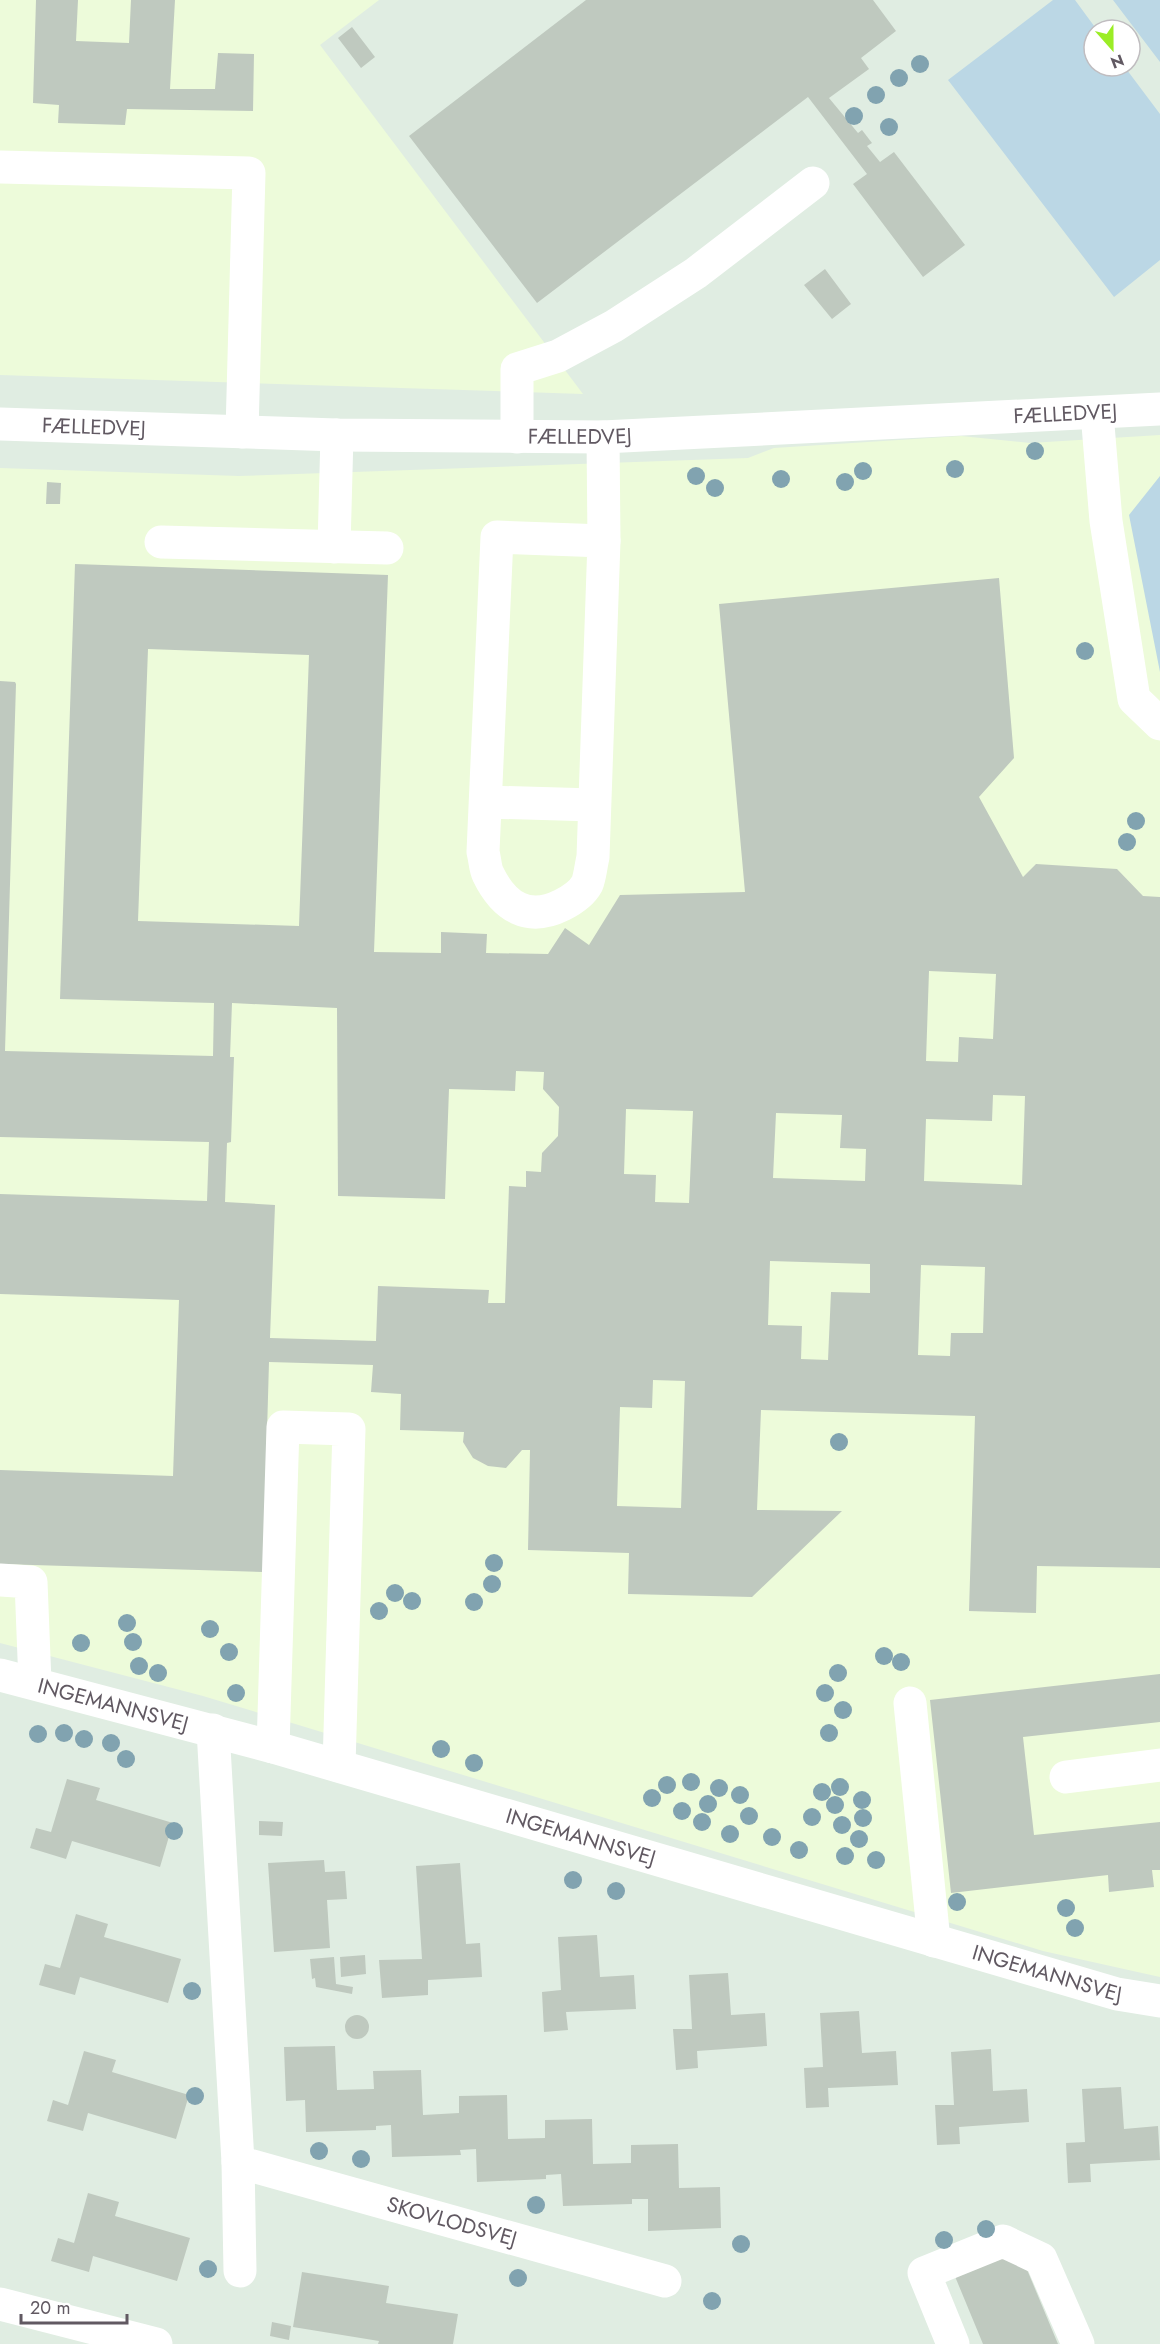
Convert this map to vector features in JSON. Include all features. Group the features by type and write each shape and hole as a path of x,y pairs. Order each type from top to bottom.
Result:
{"street":[{"path":"0,167 249,173 242,432"},
{"path":"517,437 518,369 558,356 614,326 696,273 813,183"},
{"name":"FÆLLEDVEJ","path":"0,424 337,435 603,437 1160,408"},
{"path":"1098,413 1106,521 1134,699 1160,724"},
{"path":"334,547 337,435"},
{"path":"603,437 604,541 592,857 586,885 566,903 553,909 536,912 516,909 504,898 488,874 483,852 497,537 604,541"},
{"path":"161,542 387,548"},
{"path":"486,802 594,805"},
{"path":"273,1747 283,1427 349,1429 339,1766"},
{"path":"0,1580 31,1582 35,1683"},
{"name":"INGEMANNSVEJ","path":"0,1675 273,1747 1117,1994 1160,2001"},
{"path":"910,1702 934,1941"},
{"path":"213,1730 238,2162 240,2271"},
{"path":"1066,1777 1160,1765"},
{"name":"SKOVLODSVEJ","path":"238,2162 665,2281"},
{"path":"953,2344 924,2273 1003,2241 1041,2259 1078,2344"},
{"path":"0,2304 156,2344"}],"shaded area":[{"path":"0,0 379,0 320,45 583,394 0,375"},
{"path":"1053,0 1075,0 1088,18 1082,18 1082,78 1133,78 1160,114 1160,260 1114,297 948,80"},
{"path":"1113,0 1160,0 1160,62 1142,38 1142,18 1127,18"},
{"path":"1160,435 1160,1977 1043,1951 203,1696 0,1643 0,468 239,476 748,458 774,448 961,436 1030,443"},
{"path":"1160,476 1160,672 1129,515"}],"building":[{"path":"36,0 78,0 76,41 129,43 131,0 175,0 170,89 215,89 218,53 254,54 253,111 127,109 125,125 58,123 59,105 33,103"},
{"path":"586,0 873,0 896,31 861,58 869,69 829,98 858,133 862,130 872,143 867,146 880,162 894,152 965,245 923,277 853,184 867,174 808,97 537,303 409,136"},
{"path":"352,27 375,57 361,68 338,38"},
{"path":"825,269 851,304 832,319 804,285"},
{"path":"47,482 61,483 60,504 46,504"},
{"path":"75,564 388,575 374,952 441,953 441,932 487,934 486,953 548,954 565,928 589,945 620,895 745,892 719,604 999,578 1014,758 979,797 1023,877 1036,864 1117,869 1143,896 1160,897 1160,1568 1037,1566 1036,1613 969,1611 975,1416 761,1410 757,1510 842,1511 752,1597 628,1594 629,1553 528,1550 530,1450 522,1450 506,1468 488,1466 473,1458 463,1442 464,1432 400,1430 401,1394 371,1392 373,1365 269,1362 263,1572 0,1564 0,1470 173,1476 179,1300 0,1294 0,1194 207,1201 209,1142 0,1137 0,681 16,684 5,1051 213,1056 214,1003 60,999","holes":["148,649 309,655 299,926 138,921","929,971 996,974 993,1039 959,1037 958,1062 926,1061","232,1003 337,1008 338,1196 445,1199 449,1089 515,1091 516,1071 544,1072 543,1089 559,1107 558,1136 542,1153 541,1172 526,1171 526,1187 509,1186 505,1303 488,1303 489,1290 378,1286 376,1341 270,1338 275,1205 225,1202 227,1143 231,1142 234,1057 230,1057","993,1095 1025,1096 1022,1185 924,1181 926,1119 992,1121","626,1109 693,1111 689,1203 655,1202 656,1175 624,1174","776,1113 842,1115 840,1148 866,1149 865,1181 773,1178","770,1261 870,1264 870,1293 831,1292 828,1360 801,1359 802,1326 768,1325","921,1265 985,1267 983,1333 951,1333 950,1356 918,1355","653,1380 685,1381 681,1508 617,1506 620,1407 652,1408"]},
{"path":"1160,1674 1160,1722 1023,1737 1034,1835 1160,1822 1160,1870 1152,1870 1154,1887 1109,1892 1108,1875 951,1893 930,1700"},
{"path":"67,1779 100,1788 96,1800 173,1823 160,1867 72,1841 66,1859 30,1848 36,1828 51,1832"},
{"path":"259,1821 283,1822 282,1836 259,1835"},
{"path":"324,1860 325,1872 345,1871 347,1899 327,1900 330,1948 274,1952 268,1863"},
{"path":"460,1863 466,1944 480,1943 482,1977 428,1980 428,1995 382,1998 379,1960 422,1959 416,1866"},
{"path":"76,1914 108,1924 104,1937 181,1959 168,2003 80,1977 75,1995 39,1985 45,1964 60,1968"},
{"path":"597,1935 600,1977 634,1975 636,2009 566,2012 568,2030 544,2032 542,1992 561,1990 558,1937"},
{"path":"365,1955 366,1974 341,1977 340,1957"},
{"path":"334,1957 336,1984 353,1987 352,1994 316,1987 315,1978 312,1979 310,1959"},
{"path":"728,1973 731,2015 765,2013 767,2046 697,2051 698,2068 676,2070 673,2029 692,2029 689,1975"},
{"path":"859,2011 862,2053 896,2051 898,2085 828,2088 829,2107 806,2108 804,2068 823,2067 820,2013"},
{"path":"357,2015 365,2019 369,2027 365,2035 357,2039 349,2035 345,2027 349,2019"},
{"path":"335,2046 337,2090 374,2089 373,2071 421,2070 423,2115 459,2113 459,2096 507,2095 508,2139 545,2138 545,2120 592,2119 593,2164 631,2163 631,2145 678,2144 679,2188 720,2187 721,2228 648,2231 648,2199 632,2199 632,2204 563,2206 561,2174 546,2175 546,2179 477,2182 476,2149 460,2150 461,2155 392,2157 391,2125 376,2126 376,2130 306,2132 305,2100 286,2101 284,2047"},
{"path":"991,2049 993,2091 1027,2089 1029,2122 959,2127 960,2144 937,2145 935,2105 954,2105 951,2052"},
{"path":"84,2051 116,2060 112,2072 189,2095 176,2139 88,2113 83,2131 47,2121 53,2100 68,2105"},
{"path":"1121,2087 1124,2129 1158,2126 1160,2160 1090,2164 1091,2182 1068,2183 1066,2143 1085,2142 1082,2089"},
{"path":"88,2193 119,2202 115,2216 190,2238 177,2281 93,2256 89,2272 51,2261 58,2238 74,2243"},
{"path":"1018,2248 1058,2344 983,2344 954,2274"},
{"path":"302,2272 389,2286 386,2303 458,2314 453,2344 378,2344 379,2341 293,2327"},
{"path":"272,2322 291,2326 289,2340 270,2336"}]}
